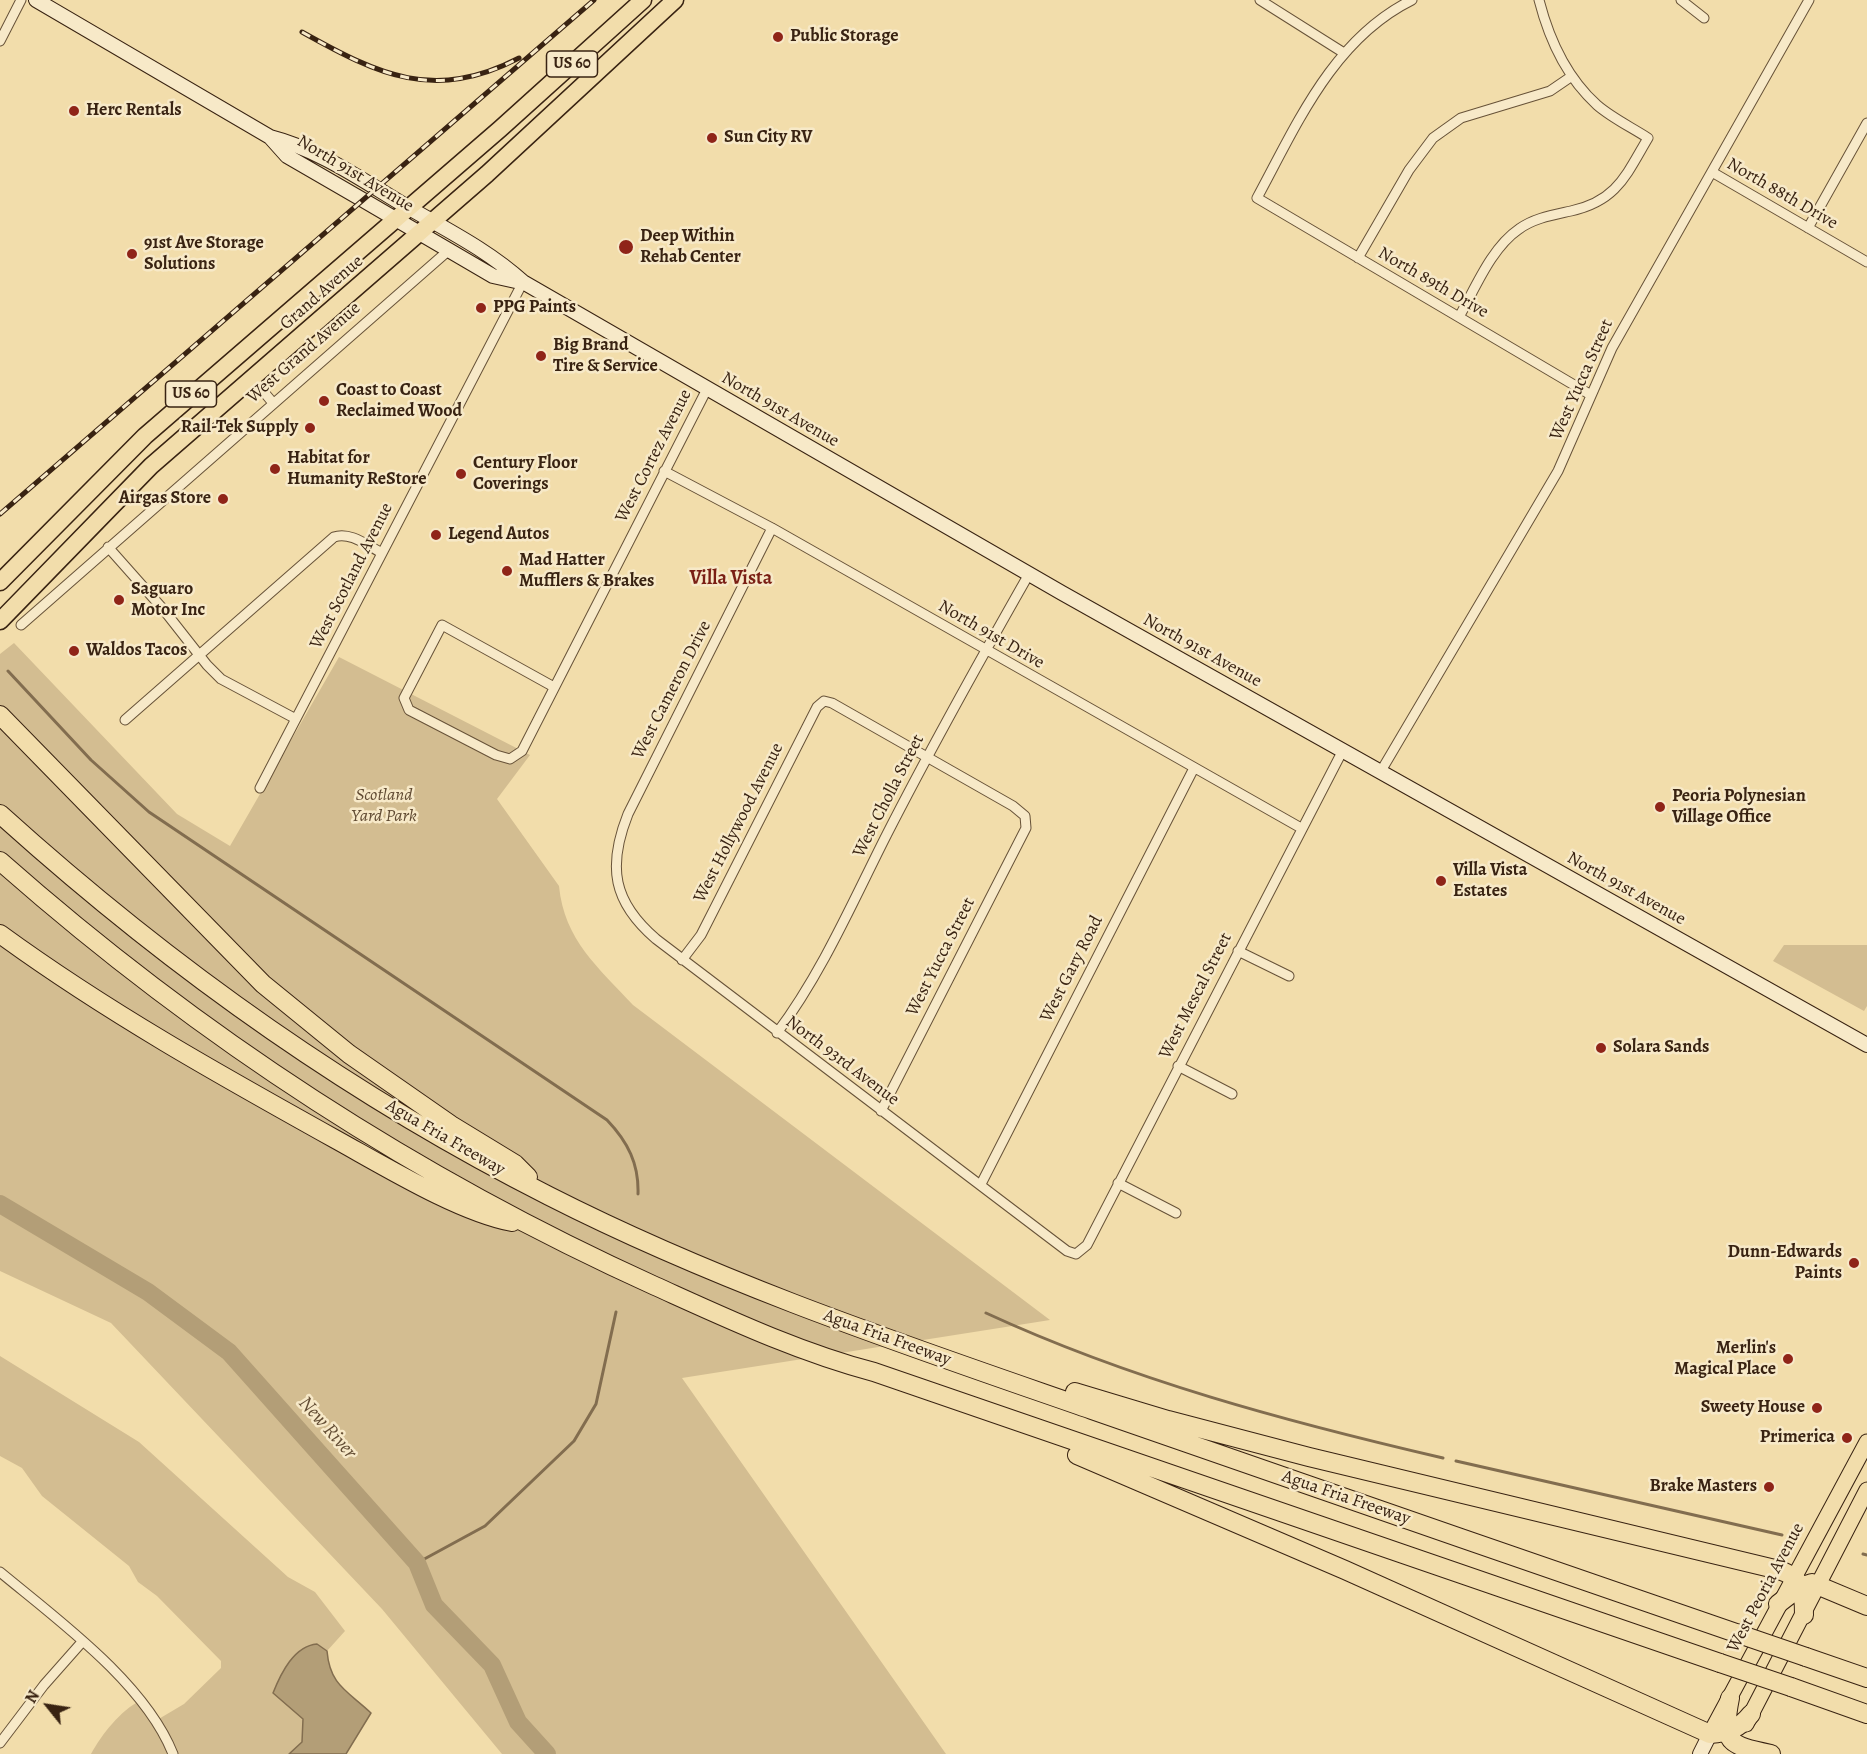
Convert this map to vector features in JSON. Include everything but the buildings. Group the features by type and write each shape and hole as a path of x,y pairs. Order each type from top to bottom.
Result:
{"highway":[{"name":"Grand Avenue","path":"0,582 145,436 643,0"},
{"name":"Grand Avenue","path":"0,621 151,466 504,159 675,0"},
{"path":"0,715 264,984 385,1080 450,1125 515,1164 547,1195"},
{"name":"Agua Fria Freeway","path":"0,814 121,920 232,1003 389,1107 547,1195 701,1268 849,1326 1867,1678"},
{"name":"Agua Fria Freeway","path":"0,861 70,924 189,1017 315,1103 466,1192 574,1249 705,1308 835,1362 874,1372 1867,1714"},
{"path":"0,934 146,1033 369,1158 487,1217 532,1225"},
{"path":"849,1326 891,1329 1025,1376 1168,1420 1350,1467 1626,1531 1807,1584 1819,1584 1867,1606"},
{"path":"835,1362 870,1382 1065,1450 1206,1508 1725,1742 1770,1754"},
{"path":"1778,1604 1797,1581"},
{"path":"1797,1581 1804,1615"},
{"path":"1725,1742 1730,1698"},
{"path":"1725,1742 1751,1714"}],"main road":[{"name":"North 91st Avenue","path":"36,0 270,136 295,143 408,207 500,262 523,282 1029,574 1867,1046"},
{"name":"North 91st Avenue","path":"270,136 287,156 394,219 493,276 523,282"},
{"name":"West Peoria Avenue","path":"1797,1581 1867,1442"},
{"path":"1751,1714 1867,1490"},
{"name":"West Peoria Avenue","path":"1730,1698 1778,1604"},
{"path":"1700,1754 1725,1742"}],"street":[{"path":"0,41 21,0"},
{"path":"1260,0 1344,53 1363,33 1390,11 1412,0"},
{"path":"1459,317 1502,246 1517,230 1530,223 1601,201 1620,184 1648,138 1597,105 1572,76 1557,51 1539,0"},
{"path":"1682,0 1704,18"},
{"name":"West Yucca Street","path":"1381,771 1558,471 1612,348 1809,0"},
{"name":"North 89th Drive","path":"1344,53 1323,80 1257,198 1591,395"},
{"path":"1358,258 1409,170 1433,138 1461,118 1550,91 1572,76"},
{"path":"1808,228 1867,123"},
{"name":"North 88th Drive","path":"1712,172 1867,262"},
{"name":"West Grand Avenue","path":"21,626 108,547 449,250"},
{"name":"West Scotland Avenue","path":"260,788 523,282"},
{"path":"253,379 273,403"},
{"name":"West Cortez Avenue","path":"554,687 442,625 404,698 404,704 409,710 486,750 510,759 522,751 707,389"},
{"name":"North 91st Drive","path":"664,471 772,528 1301,828"},
{"name":"West Cameron Drive","path":"615,871 617,842 628,814 772,528"},
{"path":"125,720 334,537 341,534 350,536 382,553"},
{"path":"108,547 221,679 296,719"},
{"name":"West Cholla Street","path":"777,1034 796,1008 817,972 927,757 1029,574"},
{"name":"West Hollywood Avenue","path":"682,960 701,935 817,707 824,701 927,757"},
{"name":"West Mescal Street","path":"1076,1254 1087,1245 1343,750"},
{"name":"West Yucca Street","path":"881,1111 1026,828 1025,816 1013,806 927,757"},
{"name":"West Gary Road","path":"981,1184 1194,768"},
{"name":"North 93rd Avenue","path":"615,871 621,896 642,927 777,1034 981,1184 1067,1251 1076,1254"},
{"path":"1238,951 1289,976"},
{"path":"1178,1066 1232,1094"},
{"path":"1118,1184 1176,1213"},
{"path":"0,1572 82,1642 141,1700 157,1720 173,1754"},
{"path":"0,1743 44,1684 82,1642"}],"green space":[{"name":"Scotland Yard Park","path":"14,643 177,814 230,846 339,657 530,755 497,799 559,886 568,922 585,952 596,965 633,1005 1050,1320 682,1378 946,1754 502,1754 382,1609 111,1323 0,1271 0,654"},
{"path":"1784,945 1867,945 1867,1006 1864,1011 1773,961"},
{"path":"0,1356 139,1442 288,1577 315,1592 345,1631 327,1651 332,1672 342,1687 371,1713 346,1754 91,1754 100,1739 126,1710 141,1700 157,1720 184,1704 221,1668 221,1661 157,1596 138,1582 129,1566 42,1496 22,1468 0,1456"}],"shaded area":[{"path":"317,1644 327,1651 336,1680 371,1713 346,1754 289,1754 302,1742 303,1719 273,1693 284,1669 295,1655"}],"waterway":[{"path":"8,671 91,760 149,812 607,1120 631,1154 637,1173 638,1194"},
{"name":"New River","path":"0,1204 148,1292 229,1352 417,1563 434,1605 492,1665 518,1722 547,1754"},
{"path":"417,1563 485,1526 574,1441 596,1404 616,1312"},
{"path":"986,1313 1041,1337 1153,1379 1327,1430 1443,1458"},
{"path":"1456,1461 1782,1535"},
{"path":"1863,1554 1867,1555"}],"railway":[{"path":"0,514 594,0"},
{"path":"302,32 356,60 382,71 408,78 460,79 488,71 519,58"}],"place":[{"name":"Public Storage","path":"778,37"},
{"name":"Herc Rentals","path":"74,111"},
{"name":"Sun City RV","path":"712,138"},
{"name":"Deep Within Rehab Center","path":"626,247"},
{"name":"91st Ave Storage Solutions","path":"132,254"},
{"name":"PPG Paints","path":"481,308"},
{"name":"Big Brand Tire & Service","path":"541,356"},
{"name":"Coast to Coast Reclaimed Wood","path":"324,401"},
{"name":"Rail-Tek Supply","path":"310,428"},
{"name":"Habitat for Humanity ReStore","path":"275,469"},
{"name":"Century Floor Coverings","path":"461,474"},
{"name":"Airgas Store","path":"223,499"},
{"name":"Legend Autos","path":"436,535"},
{"name":"Mad Hatter Mufflers & Brakes","path":"507,571"},
{"name":"Saguaro Motor Inc","path":"119,600"},
{"name":"Waldos Tacos","path":"74,651"},
{"name":"Peoria Polynesian Village Office","path":"1660,807"},
{"name":"Villa Vista Estates","path":"1441,881"},
{"name":"Solara Sands","path":"1601,1048"},
{"name":"Dunn-Edwards Paints","path":"1854,1263"},
{"name":"Merlin's Magical Place","path":"1788,1359"},
{"name":"Sweety House","path":"1817,1408"},
{"name":"Primerica","path":"1847,1438"},
{"name":"Brake Masters","path":"1769,1487"}],"district":[{"name":"Villa Vista","path":"731,579"}]}
